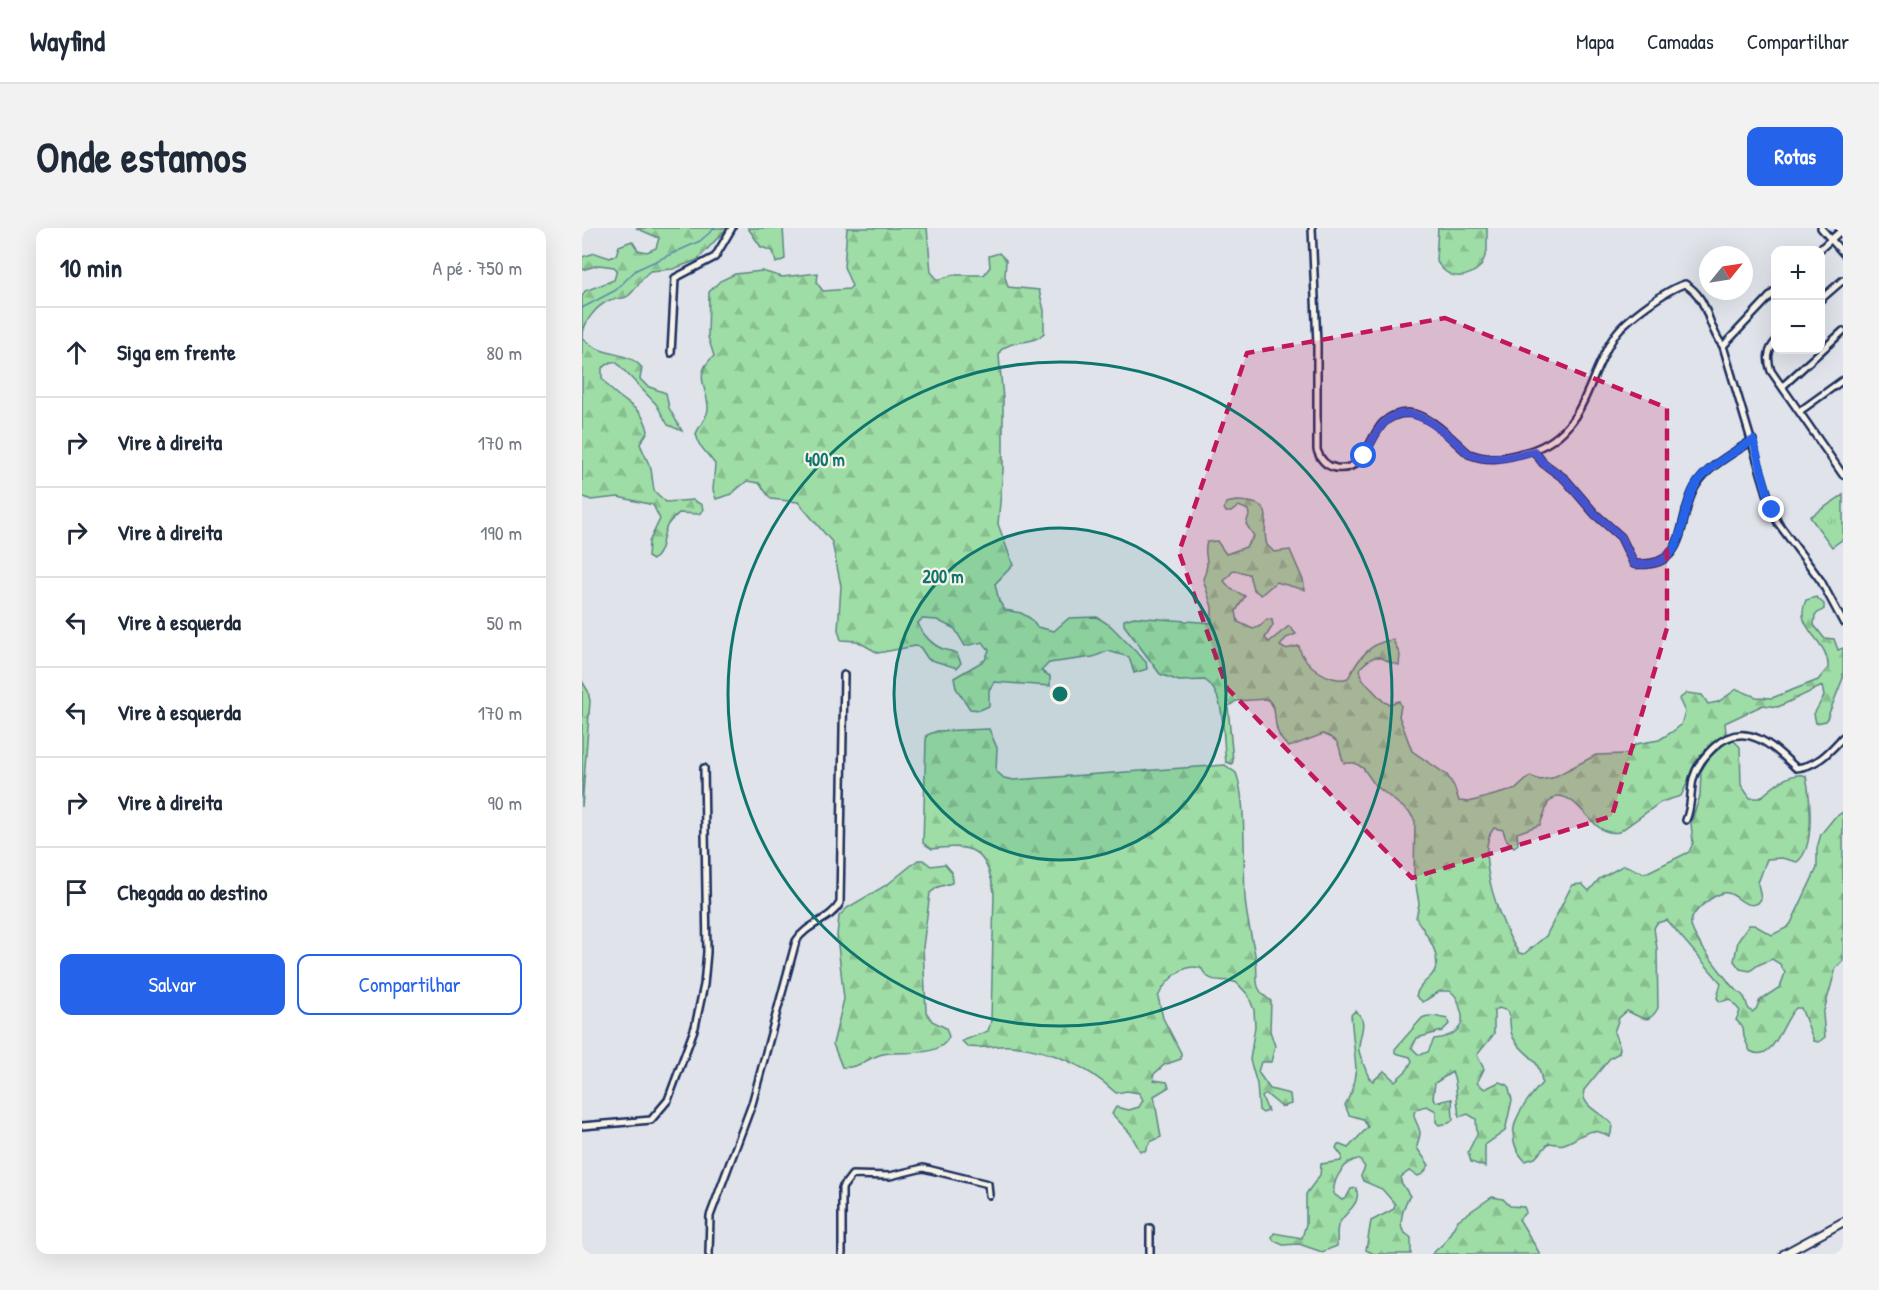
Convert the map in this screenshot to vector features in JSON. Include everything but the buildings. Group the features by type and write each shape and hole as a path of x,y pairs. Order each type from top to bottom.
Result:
{"street":[{"path":"671,353 675,278 715,256 732,228"},
{"path":"1312,228 1317,344 1317,450 1326,464 1337,468 1355,464 1364,456 1381,425 1398,414 1411,413 1424,417 1469,454 1478,458 1497,459 1534,451 1566,430 1584,404 1616,334 1677,287 1685,285 1703,299 1715,335 1724,346 1778,523 1821,581 1843,622"},
{"path":"1821,228 1843,253"},
{"path":"1824,246 1843,229"},
{"path":"1825,296 1843,280"},
{"path":"1724,346 1771,295"},
{"path":"1783,386 1843,331"},
{"path":"1771,347 1768,360 1771,371 1842,472"},
{"path":"1800,411 1843,380"},
{"path":"1534,451 1543,463 1565,479 1595,514 1621,537 1634,564 1644,565 1665,558 1680,541 1694,488 1702,477 1753,440"},
{"path":"709,1254 710,1216 752,1104 796,941 812,926 830,916 840,903 844,675"},
{"path":"1686,820 1690,810 1694,778 1701,760 1722,739 1737,735 1755,736 1777,749 1796,768 1808,767 1819,761 1843,737"},
{"path":"582,1126 651,1120 655,1117 668,1100 695,1027 704,985 707,952 704,768"},
{"path":"842,1254 842,1188 852,1175 890,1176 923,1168 988,1184 989,1196"},
{"path":"1784,1254 1843,1222"},
{"path":"1150,1228 1150,1254"}],"highlighted area":[{"path":"1445,318 1667,408 1667,628 1612,816 1412,878 1227,688 1179,552 1247,353"}],"green space":[{"path":"636,228 727,228 697,260 673,269 650,271 628,296 610,300 600,306 587,321 583,332 583,338 598,349 630,359 642,368 640,379 647,386 666,393 669,408 682,431 668,425 656,404 616,362 611,362 602,368 602,378 613,391 639,413 646,424 648,431 640,444 651,469 654,491 666,502 693,500 702,505 703,510 699,514 679,513 670,522 664,532 659,553 653,560 648,557 649,542 660,519 653,505 618,497 591,500 582,496 582,297 585,291 614,280 617,270 614,267 599,265 582,270 582,257 595,253 610,258 616,255 619,246 632,241 638,250 647,252 656,248 659,238"},
{"path":"748,228 783,228 785,259 776,263 773,251 761,247"},
{"path":"847,228 927,228 931,272 938,280 952,275 984,275 990,267 989,256 999,253 1006,260 1005,276 1008,287 1039,290 1044,310 1044,333 1034,339 1005,347 1000,351 999,356 1003,399 1003,470 998,524 1013,565 995,584 999,601 1005,610 1021,613 1030,618 1037,627 1054,631 1069,618 1097,617 1111,626 1146,662 1147,669 1134,673 1129,657 1108,651 1093,657 1049,663 1041,671 1050,676 1050,686 994,682 989,690 989,706 980,710 970,709 956,688 954,678 985,660 989,650 983,642 965,646 955,629 937,620 922,619 918,623 931,642 957,654 961,663 957,668 928,659 920,647 878,653 857,641 841,640 838,630 841,586 832,542 798,502 771,499 759,483 747,481 731,494 716,499 713,490 715,464 699,444 696,434 708,409 702,376 707,363 714,356 708,337 709,292 720,281 735,274 762,271 782,277 818,273 817,283 823,291 849,289 852,286 844,267"},
{"path":"1438,228 1487,228 1487,251 1481,266 1463,276 1451,275 1440,267 1436,260"},
{"path":"1843,495 1843,539 1832,547 1810,517"},
{"path":"1250,502 1264,509 1267,545 1274,552 1290,550 1305,590 1276,582 1261,595 1253,589 1249,574 1234,570 1224,581 1231,589 1245,596 1236,611 1238,622 1253,629 1267,619 1272,620 1273,625 1265,638 1269,642 1289,626 1296,634 1286,638 1280,646 1285,649 1299,646 1305,659 1318,671 1341,679 1348,678 1361,658 1371,648 1393,640 1400,655 1399,665 1381,658 1373,658 1360,668 1362,679 1384,702 1389,704 1399,701 1401,706 1399,716 1412,751 1447,775 1459,801 1469,802 1516,789 1530,776 1540,780 1552,778 1596,755 1627,754 1636,744 1659,740 1681,725 1685,712 1679,699 1687,693 1702,695 1708,704 1718,702 1737,689 1756,697 1772,698 1818,680 1828,668 1827,658 1807,627 1803,610 1806,600 1816,597 1824,604 1824,609 1815,615 1814,625 1824,638 1834,639 1838,650 1843,648 1843,678 1826,721 1816,723 1814,714 1824,696 1822,686 1778,707 1763,705 1725,723 1726,733 1702,753 1681,796 1661,802 1619,832 1601,829 1573,802 1556,796 1548,803 1540,825 1517,833 1518,844 1514,847 1506,839 1503,830 1494,828 1488,840 1487,855 1488,872 1498,909 1512,942 1519,953 1524,954 1546,936 1572,885 1582,884 1589,891 1599,879 1624,865 1643,873 1648,872 1689,852 1693,843 1691,823 1700,796 1701,771 1709,758 1724,744 1733,740 1740,747 1741,785 1750,798 1760,798 1787,778 1806,776 1810,821 1807,845 1803,855 1797,862 1782,858 1767,859 1758,883 1761,899 1758,903 1748,904 1730,894 1720,894 1698,909 1691,922 1700,944 1730,984 1744,997 1752,1012 1760,1000 1780,987 1785,973 1780,964 1772,959 1750,971 1740,969 1734,961 1738,941 1749,925 1754,925 1772,935 1788,927 1817,868 1817,848 1821,834 1834,818 1843,812 1843,961 1836,968 1823,1014 1825,1037 1819,1042 1814,1041 1801,1008 1796,1008 1772,1046 1758,1054 1750,1051 1744,1037 1743,1027 1736,1020 1740,1011 1730,999 1720,1002 1717,998 1721,983 1667,920 1657,923 1654,928 1657,949 1658,1008 1647,1019 1627,1011 1619,1018 1614,1032 1620,1048 1619,1053 1610,1058 1584,1090 1585,1101 1612,1124 1609,1136 1595,1131 1585,1133 1562,1145 1549,1143 1535,1158 1525,1161 1517,1151 1514,1140 1516,1120 1542,1083 1535,1062 1512,1036 1508,1011 1499,1008 1494,1011 1494,1034 1477,1055 1484,1069 1477,1083 1485,1089 1499,1082 1508,1085 1512,1100 1505,1131 1485,1145 1485,1167 1471,1162 1468,1152 1477,1134 1476,1119 1468,1114 1459,1117 1452,1072 1435,1083 1433,1098 1437,1102 1452,1099 1453,1120 1439,1125 1436,1122 1436,1111 1427,1106 1414,1113 1420,1133 1417,1148 1429,1165 1423,1174 1418,1176 1409,1171 1401,1177 1401,1182 1410,1196 1404,1207 1401,1223 1403,1231 1411,1238 1411,1254 1374,1254 1366,1250 1371,1221 1394,1209 1395,1204 1382,1189 1363,1181 1361,1176 1365,1167 1359,1159 1344,1167 1335,1183 1334,1194 1342,1200 1346,1198 1351,1189 1356,1188 1357,1194 1355,1204 1338,1226 1337,1246 1322,1252 1299,1244 1283,1245 1274,1241 1272,1237 1274,1233 1302,1238 1306,1224 1306,1194 1320,1175 1321,1164 1341,1161 1342,1156 1336,1148 1338,1144 1348,1148 1368,1127 1363,1119 1349,1115 1345,1105 1352,1091 1356,1069 1351,1015 1355,1011 1362,1020 1359,1051 1369,1078 1373,1081 1384,1071 1395,1081 1407,1070 1412,1061 1410,1057 1395,1053 1395,1049 1422,1018 1441,1017 1447,1019 1449,1024 1442,1031 1417,1038 1412,1048 1419,1055 1428,1052 1434,1039 1453,1034 1460,1026 1462,1015 1457,998 1450,991 1440,991 1423,1002 1416,996 1420,987 1431,976 1437,961 1432,946 1416,918 1419,904 1414,873 1415,821 1410,813 1375,785 1363,768 1355,763 1344,763 1339,746 1334,739 1323,734 1289,747 1278,733 1274,709 1267,699 1236,701 1228,707 1233,761 1232,764 1226,762 1220,706 1212,687 1205,680 1179,681 1160,674 1124,625 1124,620 1134,617 1212,623 1212,607 1203,579 1207,567 1207,542 1217,541 1226,554 1246,547 1254,536 1246,524 1248,510 1239,506 1231,512 1226,512 1224,508 1226,503"},
{"path":"582,681 588,691 590,701 582,807"},
{"path":"989,729 997,748 996,771 1004,778 1014,780 1225,765 1236,773 1242,800 1245,897 1256,961 1257,983 1261,992 1271,1001 1270,1031 1275,1046 1271,1062 1261,1062 1258,1072 1270,1089 1290,1094 1291,1104 1282,1107 1266,1094 1262,1097 1268,1111 1263,1113 1259,1110 1257,1084 1250,1060 1255,1026 1254,1010 1248,995 1237,983 1209,978 1202,969 1196,967 1176,974 1165,985 1158,997 1163,1018 1181,1053 1181,1059 1164,1065 1153,1075 1154,1080 1167,1082 1169,1087 1154,1096 1161,1137 1150,1142 1145,1151 1140,1151 1130,1133 1112,1114 1116,1107 1129,1110 1139,1107 1143,1100 1139,1093 1127,1091 1116,1093 1093,1074 1054,1055 1011,1046 968,1047 962,1041 988,1031 991,1021 994,892 987,867 976,852 958,847 932,849 923,843 926,740 927,735 937,731"},
{"path":"918,860 923,860 931,866 945,864 952,872 952,883 938,887 930,893 923,947 926,1012 932,1021 946,1028 949,1037 944,1044 928,1051 883,1054 852,1067 842,1067 833,1044 844,999 837,936 839,916 847,908 888,884"},
{"path":"1492,1197 1503,1199 1510,1206 1524,1207 1526,1212 1519,1219 1540,1254 1432,1254 1445,1242 1458,1220"}],"waterway":[{"path":"582,308 616,290 636,270 700,241 715,228"}],"route":[{"path":"1364,456 1381,425 1398,414 1411,413 1424,417 1469,454 1478,458 1497,459 1534,451 1543,463 1565,479 1595,514 1621,537 1634,564 1644,565 1656,562 1674,550 1680,541 1694,488 1702,477 1722,460 1753,440 1772,510"}]}
